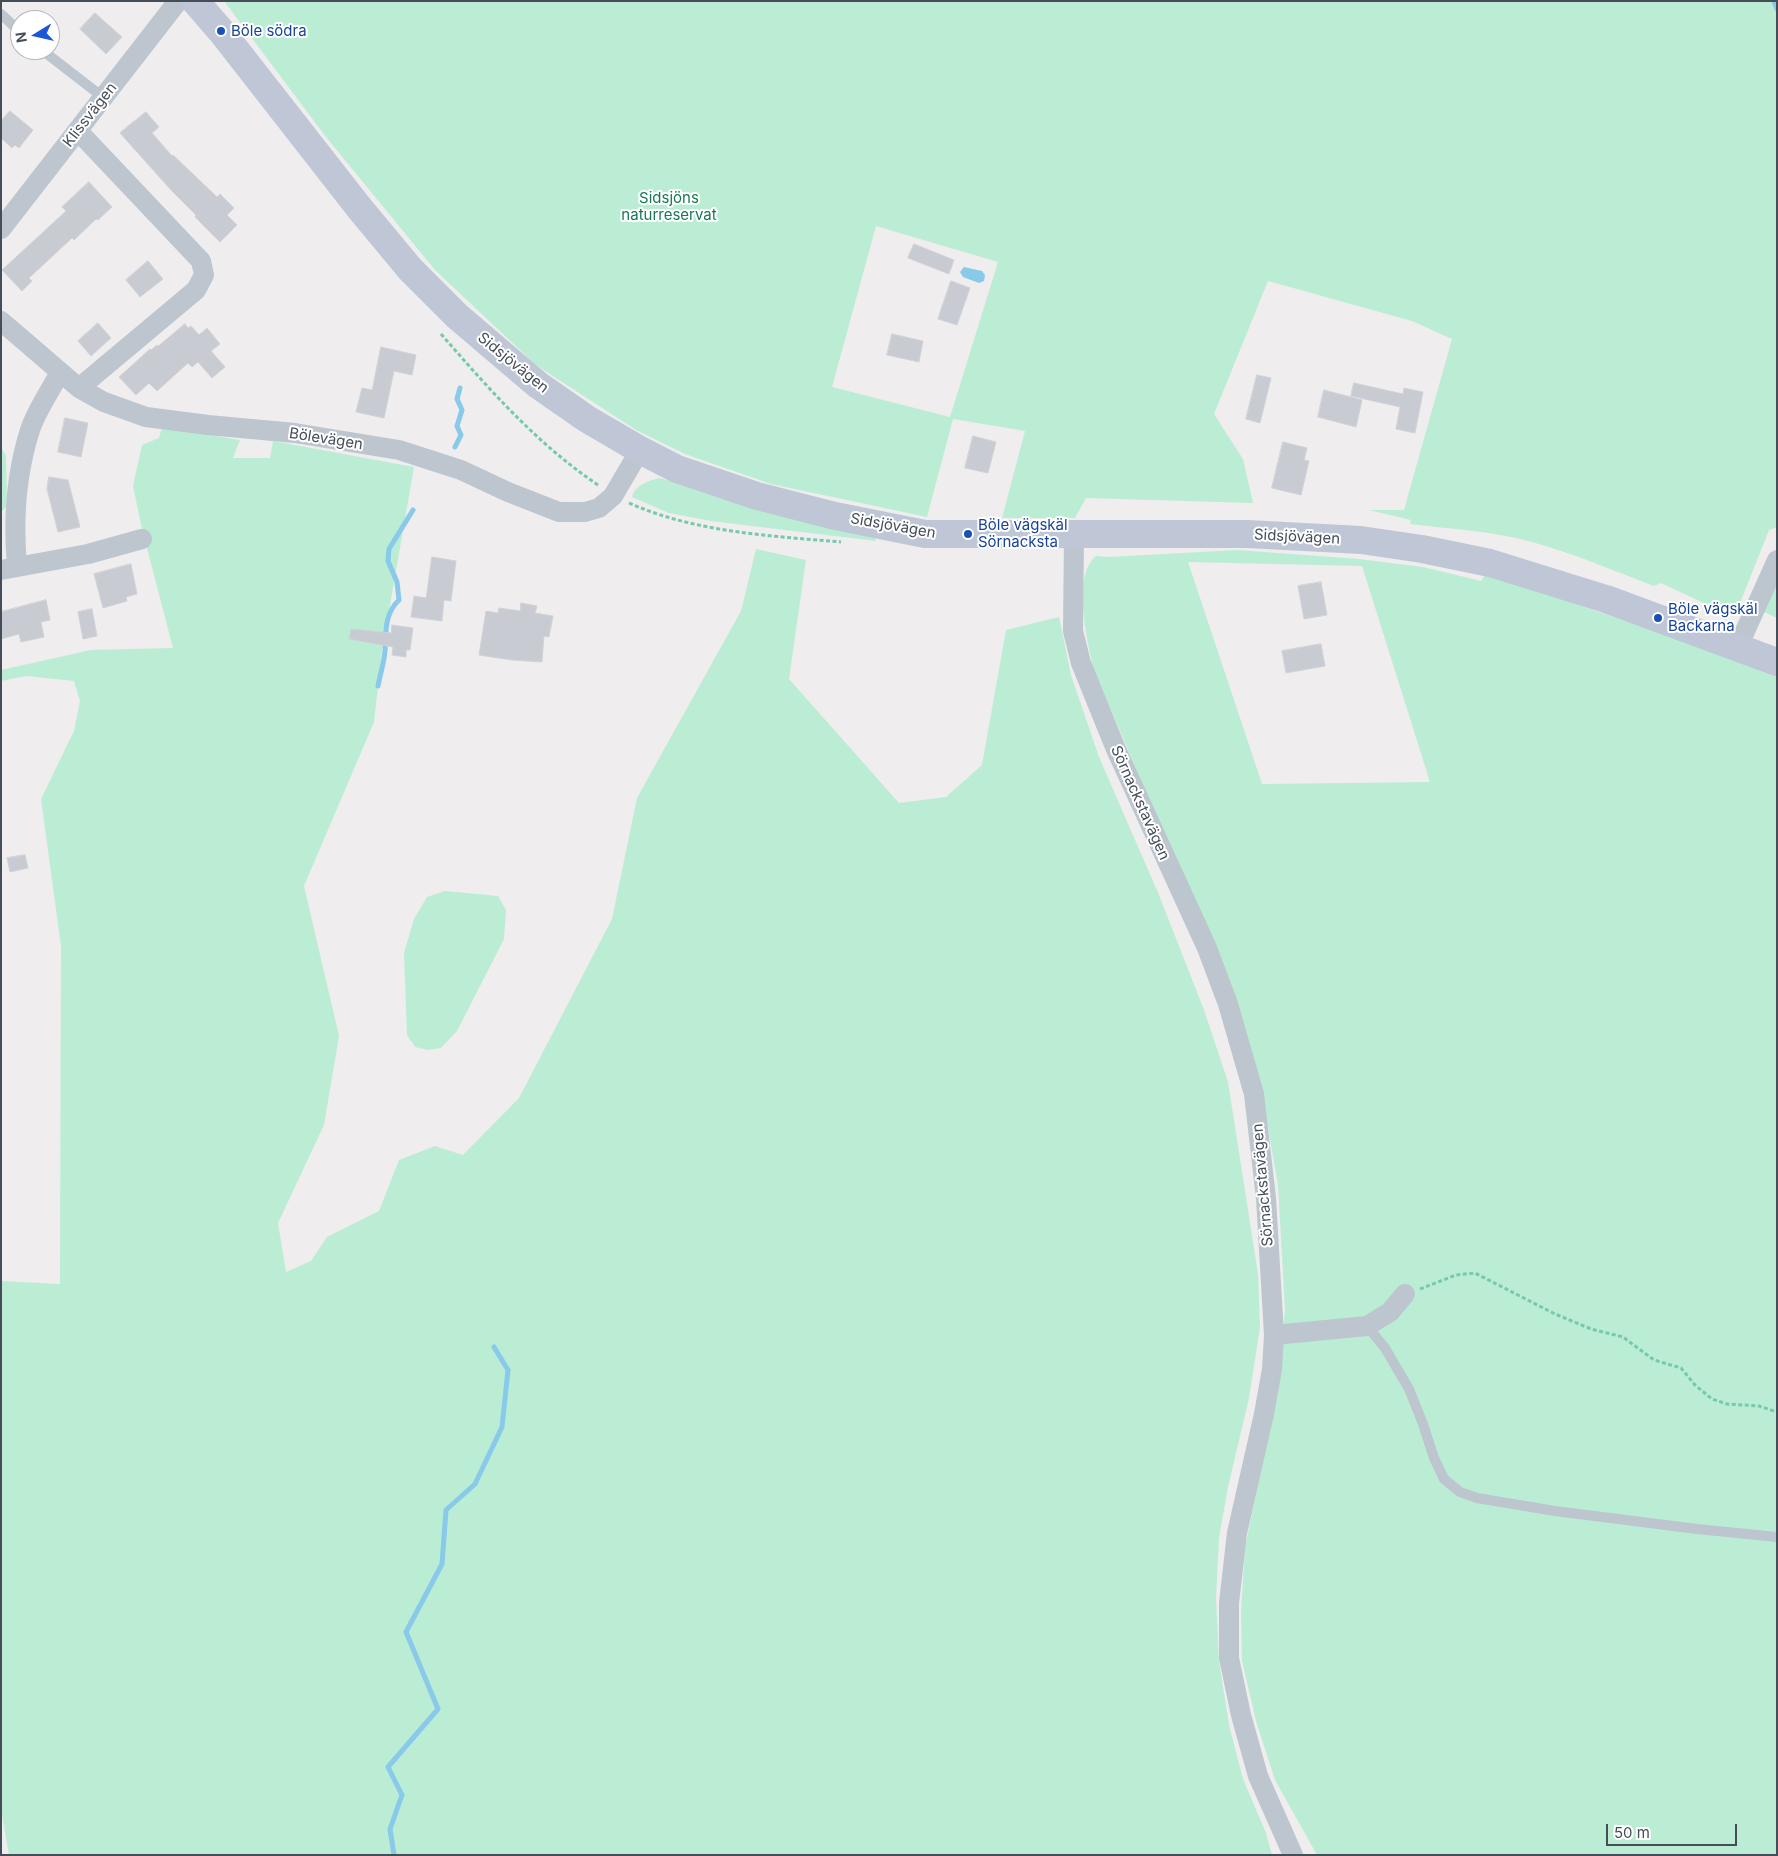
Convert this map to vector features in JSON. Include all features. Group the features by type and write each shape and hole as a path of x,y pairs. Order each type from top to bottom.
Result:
{"main road":[{"name":"Sidsjövägen","path":"195,1 221,31 361,210 424,282 458,316 538,385 587,418 640,450 677,469 757,496 835,516 925,534 1247,534 1361,540 1422,549 1490,563 1606,599 1736,649 1777,662"}],"street":[{"name":"Klissvägen","path":"1,229 178,1"},
{"path":"78,131 201,261 204,275 196,290 79,388"},
{"name":"Bölevägen","path":"1,321 79,388 104,402 146,417 296,433 399,450 461,470 508,492 559,512 585,512 598,508 614,496 640,450"},
{"path":"60,372 30,429 21,472 9,568 88,554 142,539"},
{"name":"Sörnackstavägen","path":"1074,535 1074,631 1081,664 1115,747 1207,948 1228,1004 1254,1094 1266,1198 1274,1335 1272,1369 1264,1414 1237,1533 1229,1604 1229,1658 1241,1715 1258,1776 1293,1855"},
{"path":"1736,649 1777,560"},
{"path":"1274,1335 1367,1326 1390,1312 1405,1294"}],"lane":[{"path":"55,60 104,98"},
{"path":"1367,1326 1385,1348 1409,1389 1444,1480 1460,1492 1477,1498 1555,1511 1777,1537"}],"path":[{"path":"627,502 650,512 710,528 845,542"},
{"path":"1405,1294 1456,1275 1475,1274 1555,1314 1591,1328 1623,1337 1654,1360 1681,1368 1695,1385 1712,1399 1728,1404 1759,1406 1777,1412"}],"green space":[{"name":"Sidsjöns naturreservat","path":"224,1 1777,1 1777,527 1769,530 1740,603 1721,611 1661,583 1654,586 1547,546 1487,533 1410,524 1411,520 1369,510 1404,510 1452,339 1412,321 1268,281 1214,414 1243,459 1253,503 1086,498 1075,518 1002,518 1025,431 953,419 927,517 771,484 685,454 636,430 536,365 435,270 326,137","holes":["876,226 998,262 950,417 832,387"]},
{"path":"162,427 240,440 233,458 270,458 273,441 414,467 382,651 374,722 304,886 339,1036 324,1125 278,1223 286,1272 311,1261 327,1237 379,1211 399,1160 435,1146 463,1155 519,1098 612,919 637,798 741,611 756,549 806,560 789,679 899,803 946,797 982,765 1006,630 1059,617 1071,675 1099,757 1159,895 1204,1010 1228,1082 1258,1274 1260,1327 1249,1398 1228,1487 1219,1538 1216,1598 1219,1661 1229,1725 1243,1779 1266,1833 1272,1855 9,1855 1,1809 1,1281 60,1284 61,946 41,799 74,731 80,701 74,681 26,676 1,681 1,670 91,650 173,648 142,529 133,486 142,445 159,438"},
{"path":"1,447 6,456 7,506 1,512"},
{"path":"659,478 875,538 876,541 711,521 669,513 632,497 639,486"},
{"path":"1237,550 1359,559 1423,567 1481,581 1486,573 1777,673 1777,1855 1317,1855 1275,1780 1256,1721 1242,1661 1241,1612 1245,1547 1276,1400 1285,1310 1278,1185 1259,1076 1234,997 1094,671 1083,611 1084,579 1088,566 1096,556 1109,557","holes":["1188,562 1362,566 1430,782 1262,784"]},
{"path":"1777,582 1777,618 1764,612"},
{"path":"445,891 498,896 506,910 504,939 457,1031 441,1048 428,1050 415,1047 407,1035 404,953 414,919 427,897"}],"water":[{"path":"964,267 982,271 985,275 984,281 979,283 963,277 960,272"}],"building":[{"path":"95,13 122,37 106,54 80,29"},
{"path":"10,111 33,130 19,148 15,145 12,148 1,138 1,121"},
{"path":"146,112 159,127 152,133 172,156 217,197 220,194 234,208 227,215 237,225 220,242 195,217 196,215 120,133"},
{"path":"89,182 112,207 74,240 72,238 29,278 32,281 22,291 2,270 66,211 62,207"},
{"path":"914,244 954,260 949,274 908,258"},
{"path":"148,261 163,279 140,297 126,280"},
{"path":"951,281 970,288 957,325 938,319"},
{"path":"98,323 111,338 91,356 78,341"},
{"path":"185,324 188,328 191,326 199,335 207,328 220,344 211,351 225,367 212,378 198,362 192,367 188,363 157,391 149,383 136,395 119,377 150,349 158,346"},
{"path":"892,334 923,341 919,362 887,355"},
{"path":"381,347 416,355 412,375 394,371 384,418 356,412 362,388 372,390"},
{"path":"1257,375 1271,378 1260,423 1246,419"},
{"path":"1354,383 1403,394 1404,388 1423,392 1415,433 1396,429 1400,407 1351,396"},
{"path":"1324,390 1362,400 1356,427 1318,417"},
{"path":"65,418 88,423 81,457 58,452"},
{"path":"973,436 996,442 988,473 965,468"},
{"path":"1283,442 1307,448 1304,460 1309,461 1301,495 1272,488"},
{"path":"49,477 68,480 80,527 58,532 47,489"},
{"path":"432,557 456,561 451,601 444,600 442,621 411,617 414,596 426,598"},
{"path":"131,564 137,594 126,597 127,601 103,608 94,574"},
{"path":"1321,582 1327,615 1304,619 1298,586"},
{"path":"46,600 50,620 41,622 44,637 21,642 19,634 1,639 1,612"},
{"path":"521,603 537,606 535,613 553,616 549,637 544,636 542,662 479,655 486,611 498,613 499,608 520,611"},
{"path":"92,609 97,636 83,639 78,612"},
{"path":"392,625 413,628 410,650 406,650 406,657 392,655 393,647 349,639 351,629 391,633"},
{"path":"1321,644 1325,666 1286,673 1282,651"},
{"path":"25,855 28,868 10,872 7,858"}],"waterway":[{"path":"1774,1 1777,9"},
{"path":"455,447 461,435 457,426 462,410 457,399 460,388"},
{"path":"378,686 388,618 394,605 399,600 397,582 388,561 389,549 413,510"},
{"path":"394,1855 390,1829 402,1795 388,1767 438,1709 406,1632 442,1564 446,1510 475,1484 502,1427 508,1370 494,1347"}],"place":[{"name":"Böle södra","path":"221,31"},
{"name":"Böle vägskäl Sörnacksta","path":"968,534"},
{"name":"Böle vägskäl Backarna","path":"1658,618"}]}
